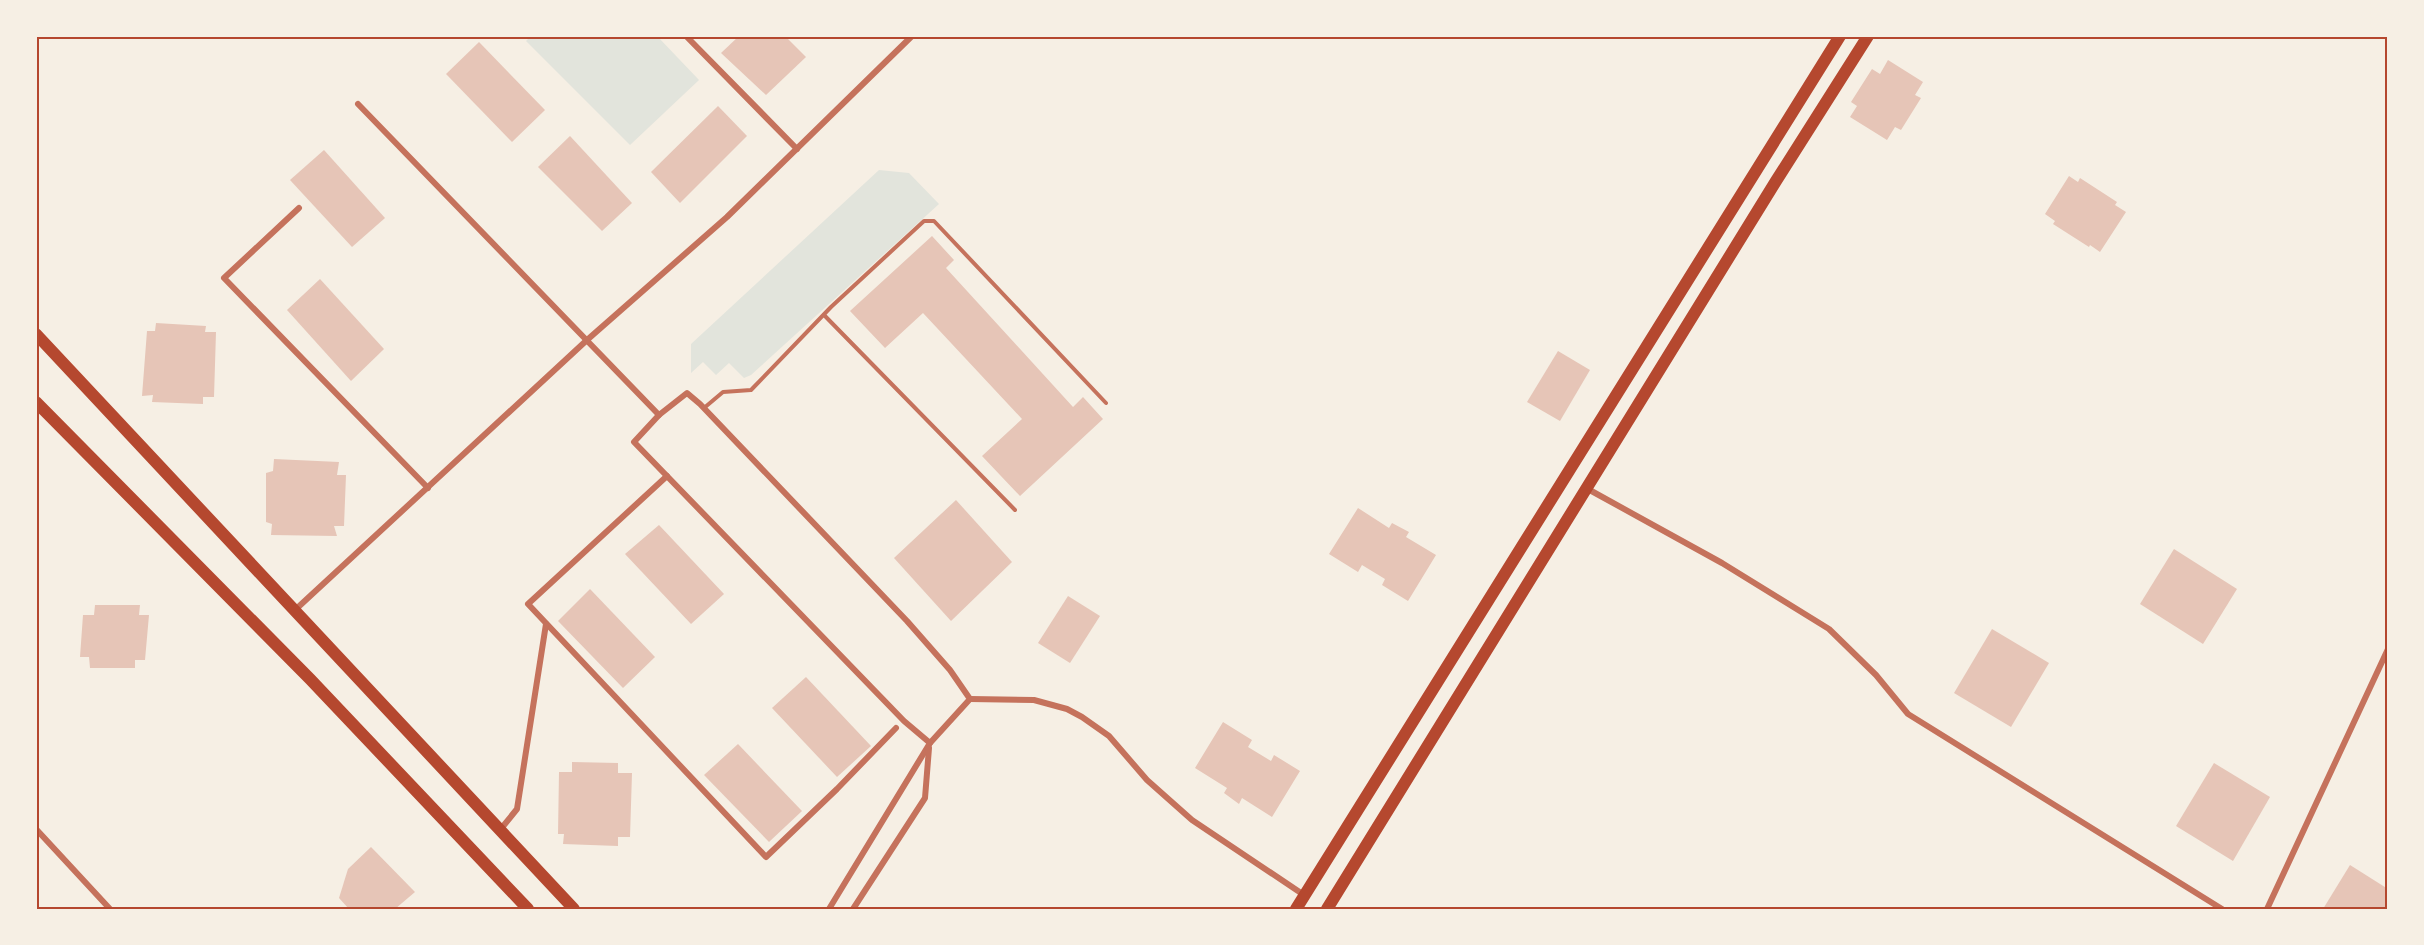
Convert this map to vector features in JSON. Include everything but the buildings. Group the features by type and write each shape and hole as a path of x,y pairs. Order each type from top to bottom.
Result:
{"main road":[{"path":"1296,909 1840,36"},
{"path":"1327,909 1769,191 1868,36"},
{"path":"36,334 574,909"},
{"path":"38,405 310,679 528,909"}],"street":[{"path":"686,36 797,149"},
{"path":"295,610 587,340 727,217 912,36"},
{"path":"358,104 659,415"},
{"path":"299,208 224,278 428,488"},
{"path":"930,743 904,721 634,442 659,415 687,393 704,408 907,621 950,670 970,699"},
{"path":"667,476 528,604 546,624 766,857 896,728"},
{"path":"1586,488 1722,562 1829,629 1876,675 1908,714 2222,909"},
{"path":"500,830 517,808 546,624"},
{"path":"2267,909 2388,649"},
{"path":"829,909 930,743 970,699 1034,700 1067,709 1082,717 1109,736 1147,780 1192,820 1305,896"},
{"path":"853,909 925,798 930,743"},
{"path":"36,829 110,909"}],"lane":[{"path":"704,408 723,392 751,390 824,315 924,221 934,221 1107,403"},
{"path":"824,315 1015,510"}],"shaded area":[{"path":"531,36 657,36 699,80 630,145 526,41"},
{"path":"879,170 909,173 939,204 751,375 744,378 729,363 716,375 703,362 691,373 691,344"}]}
